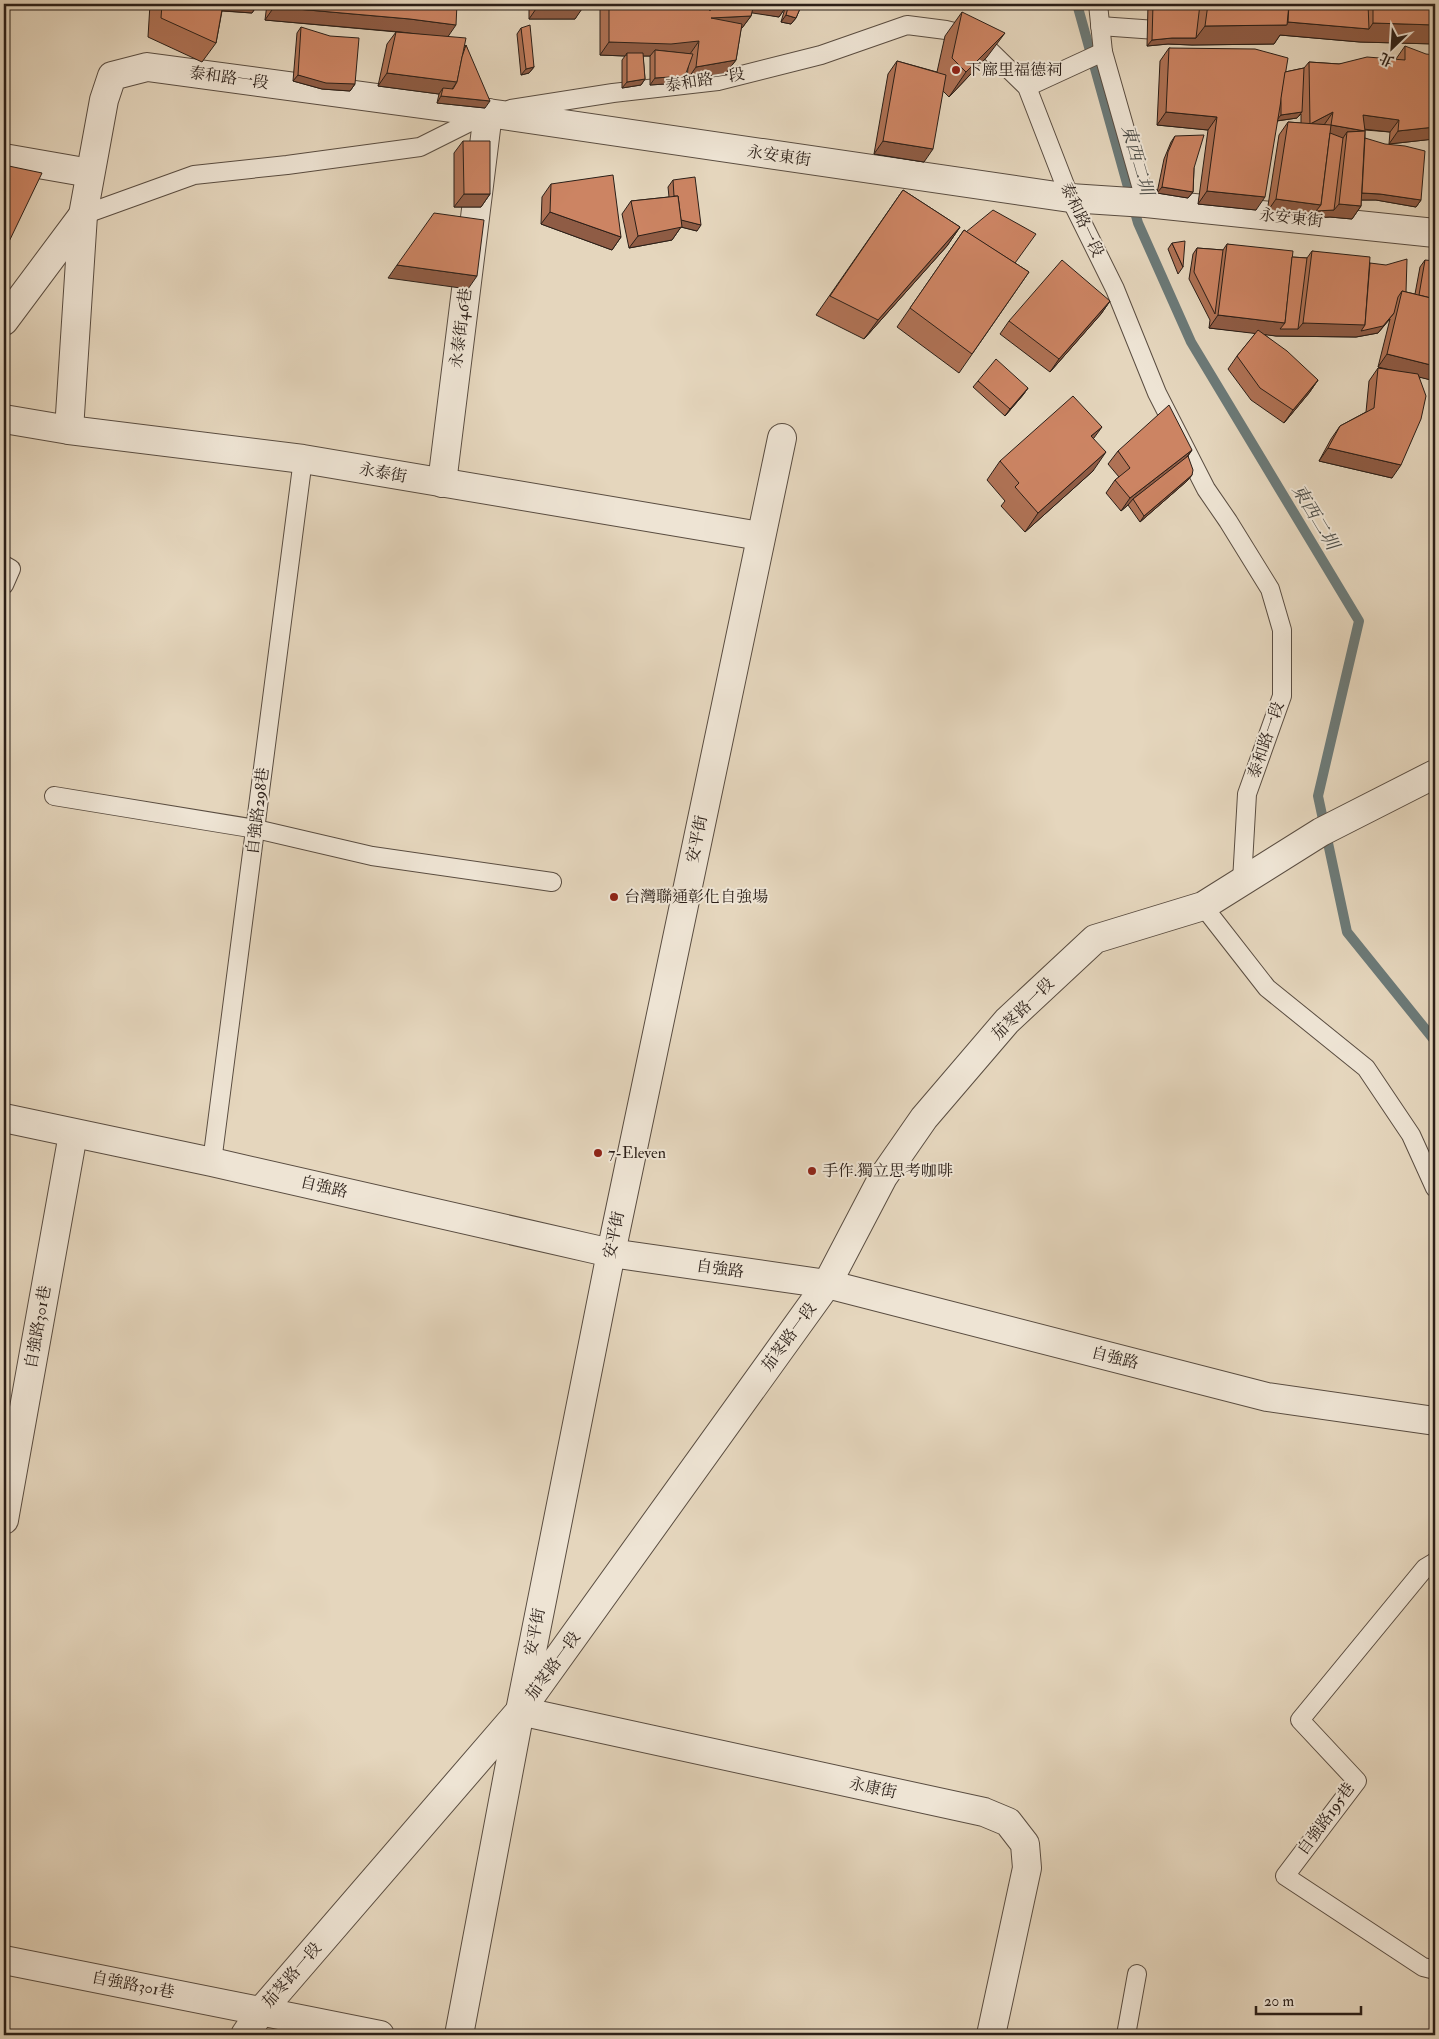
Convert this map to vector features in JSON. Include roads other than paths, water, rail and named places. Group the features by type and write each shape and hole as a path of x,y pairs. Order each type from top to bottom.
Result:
{"street":[{"name":"泰和路一段","path":"69,430 83,215 104,100 112,76 147,67 488,113"},
{"name":"永安東街","path":"488,113 1070,198 1146,203 1435,233"},
{"name":"永泰街46巷","path":"442,483 488,113"},
{"path":"4,158 90,173"},
{"name":"泰和路一段","path":"4,321 83,215"},
{"name":"永泰街","path":"4,419 69,430 303,460 760,536"},
{"name":"安平街","path":"459,2035 520,1711 611,1253 782,438"},
{"name":"茄苳路一段","path":"245,2035 261,2010 520,1711 828,1284 883,1177 924,1118 1007,1021 1095,939 1203,906 1321,832 1435,774"},
{"name":"自強路","path":"4,1118 212,1162 611,1253 828,1284 1267,1397 1435,1421"},
{"name":"自強路301巷","path":"4,1520 73,1134"},
{"name":"永康街","path":"520,1711 984,1812 1008,1822 1025,1844 1027,1868 991,2035"},
{"name":"自強路301巷","path":"4,1960 380,2035"}],"lane":[{"path":"1098,4 1103,52 1146,203"},
{"name":"泰和路一段","path":"83,215 194,174 287,165 420,147 488,113 614,93 718,81 821,55 906,25 962,34 987,48 1027,87 1070,198 1115,289 1157,392 1206,490 1228,521 1270,589 1282,630 1282,696 1247,794 1242,881"},
{"path":"1100,26 1190,32"},
{"path":"1027,87 1103,52"},
{"name":"自強路298巷","path":"212,1162 303,460"},
{"path":"4,565 12,569 4,585"},
{"path":"54,796 256,829 372,856 552,882"},
{"path":"1203,906 1267,988 1366,1068 1412,1135 1435,1188"},
{"name":"自強路195巷","path":"1435,1562 1425,1568 1300,1720 1357,1781 1285,1876 1423,1967 1435,1970"},
{"path":"1126,2035 1137,1974"}],"waterway":[{"name":"東西二圳","path":"1077,4 1138,223 1191,342 1359,621 1318,796 1347,932 1435,1041"}],"place":[{"name":"下廍里福德祠","path":"956,70"},
{"name":"台灣聯通彰化自強場","path":"614,897"},
{"name":"7-Eleven","path":"598,1153"},
{"name":"手作.獨立思考咖啡","path":"812,1171"}]}
